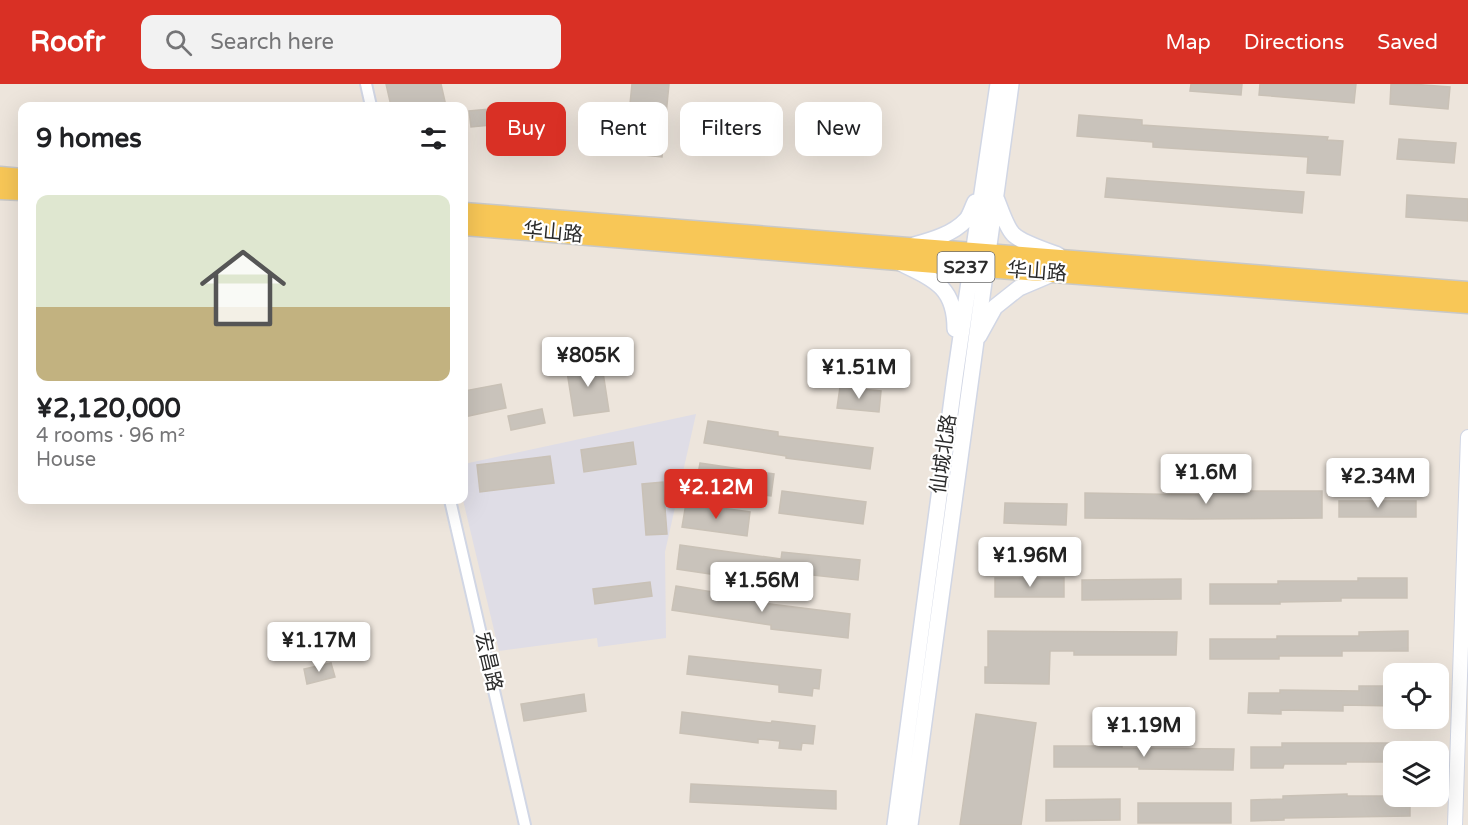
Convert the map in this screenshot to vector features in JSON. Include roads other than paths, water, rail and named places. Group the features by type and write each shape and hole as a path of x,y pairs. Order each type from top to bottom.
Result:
{"main road":[{"name":"仙城北路","path":"909,825 974,344 983,183 998,84"},
{"name":"仙城北路","path":"895,825 955,377 995,195 1011,84"},
{"path":"0,176 18,178"},
{"path":"955,377 955,315 948,295 901,254 949,232 967,219 983,183"},
{"path":"0,190 18,191"},
{"path":"995,195 1013,234 1034,246 1069,260"},
{"name":"S237","path":"468,212 901,254 979,260 1069,260 1468,291"},
{"name":"华山路","path":"468,226 901,254"},
{"name":"华山路","path":"979,260 1052,273 1468,304"},
{"path":"974,344 995,307 1019,288 1052,273"}],"street":[{"path":"366,84 370,102"},
{"path":"1455,825 1468,437"},
{"name":"宏昌路","path":"451,504 525,825"}]}
